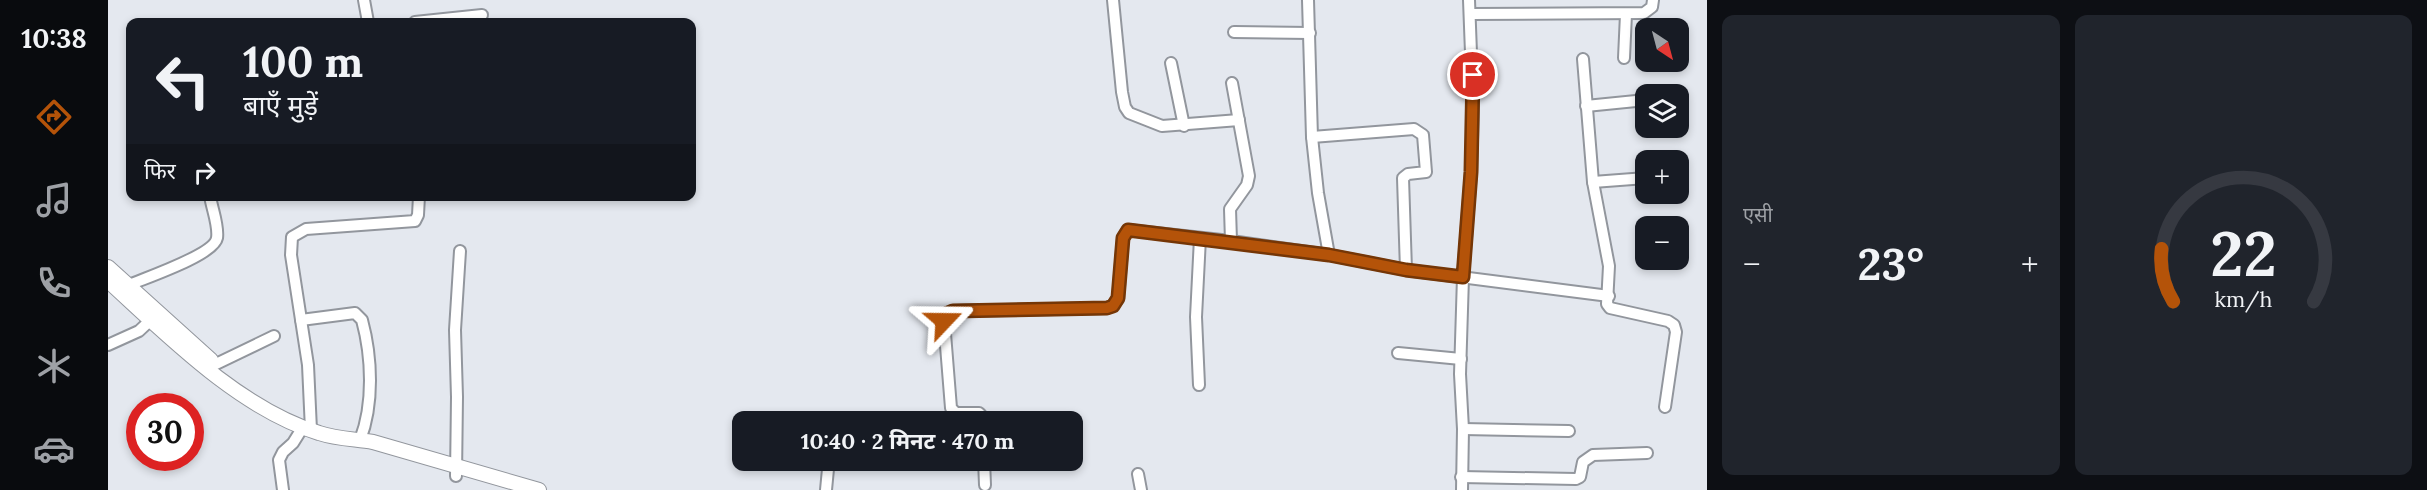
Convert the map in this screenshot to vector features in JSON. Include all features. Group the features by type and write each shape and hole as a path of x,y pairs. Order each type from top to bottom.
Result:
{"street":[{"path":"364,0 367,18"},
{"path":"1113,0 1122,92 1126,110 1133,116 1162,126 1239,120"},
{"path":"1308,0 1312,137 1318,193 1329,255"},
{"path":"1462,490 1463,277 1473,129 1469,0"},
{"path":"1470,14 1626,14 1648,12 1653,0"},
{"path":"1624,58 1626,14"},
{"path":"453,18 482,15"},
{"path":"1234,32 1310,33"},
{"path":"1583,59 1593,182 1608,252 1609,296 1607,304 1610,308 1668,321 1676,329 1665,407"},
{"path":"1171,63 1184,126"},
{"path":"1231,241 1230,209 1249,179 1232,83"},
{"path":"1586,106 1635,101"},
{"path":"1312,137 1414,129 1423,135 1426,172 1408,174 1403,178 1406,270"},
{"path":"1593,182 1635,179"},
{"path":"129,285 211,248 217,239 211,201"},
{"path":"283,490 279,460 283,452 307,429 310,389 291,255 292,237 306,229 415,221 418,215 419,201"},
{"path":"954,411 951,408 944,321 946,314 953,311 1107,308 1113,306 1118,298 1123,238 1128,230 1231,241 1329,255 1406,270 1609,296"},
{"path":"1200,238 1196,317 1200,385"},
{"path":"457,471 454,330 460,250"},
{"path":"108,267 129,285 155,316 230,388 265,408 307,429 354,440 371,451 539,490"},
{"path":"108,280 216,364 252,399"},
{"path":"301,320 354,314 362,320 370,390 366,424 354,440"},
{"path":"108,345 139,331 155,316"},
{"path":"216,364 274,336"},
{"path":"1398,353 1461,359"},
{"path":"1463,429 1569,431"},
{"path":"1461,477 1576,479 1580,477 1583,462 1593,455 1647,453"},
{"path":"457,471 504,490"},
{"path":"826,490 828,471"},
{"path":"984,471 985,485"},
{"path":"1138,474 1141,490"}],"route":[{"path":"944,321 946,314 953,311 1107,308 1113,306 1118,298 1123,238 1128,230 1231,241 1329,255 1406,270 1463,277 1471,172 1473,75"}]}
